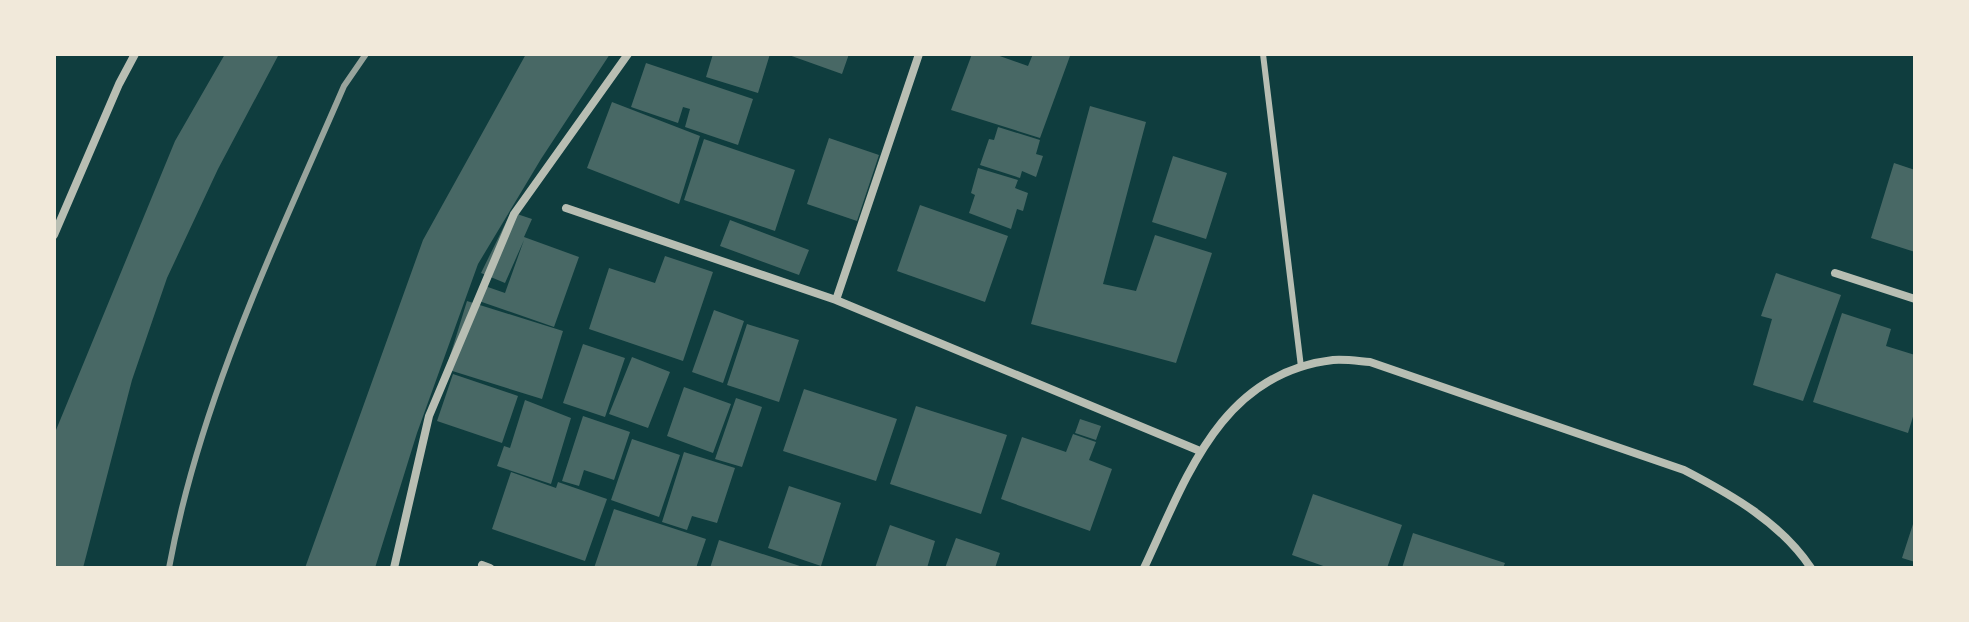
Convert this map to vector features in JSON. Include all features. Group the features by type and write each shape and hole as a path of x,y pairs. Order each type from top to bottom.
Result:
{"street":[{"path":"54,235 135,54"},
{"path":"394,568 429,416 514,214 628,54"},
{"path":"836,300 919,54"},
{"path":"566,208 836,300 1200,451"},
{"path":"1835,273 1915,299"},
{"path":"1146,567 1200,451 1242,398 1272,378 1301,367 1335,360 1370,362 1684,470 1732,495 1766,520 1801,553 1811,568"}],"lane":[{"path":"1263,54 1301,367"}],"building":[{"path":"225,54 279,54 218,169 167,278 132,380 83,568 54,568 54,435 175,141"},
{"path":"526,54 610,54 541,159 478,264 417,433 375,568 305,568 423,240"},
{"path":"713,54 770,54 758,93 706,77"},
{"path":"786,54 849,54 842,74"},
{"path":"972,54 994,54 1028,66 1033,54 1070,56 1040,138 951,110"},
{"path":"646,63 753,99 738,145 685,127 690,109 683,107 678,123 631,107"},
{"path":"612,102 700,136 679,204 587,168"},
{"path":"1090,106 1146,122 1103,284 1136,291 1155,235 1212,253 1176,363 1031,324"},
{"path":"998,127 1040,140 1036,154 1043,156 1036,177 1022,171 1020,178 980,165 989,139 994,140"},
{"path":"829,138 879,155 857,221 807,204"},
{"path":"704,139 795,170 775,231 684,200"},
{"path":"1173,156 1227,173 1206,239 1152,222"},
{"path":"1894,163 1915,170 1915,252 1871,238"},
{"path":"978,168 1018,180 1015,188 1028,193 1023,211 1017,209 1011,229 969,213"},
{"path":"920,205 1008,236 985,302 897,271"},
{"path":"511,212 532,219 524,237 579,257 554,327 476,300 482,285 505,293 524,240 505,283 481,273"},
{"path":"730,220 809,250 799,275 720,246"},
{"path":"665,256 713,272 683,361 589,329 609,268 655,283"},
{"path":"1776,273 1841,295 1803,401 1753,385 1772,319 1761,316"},
{"path":"467,301 563,331 542,399 446,369"},
{"path":"714,310 744,321 723,383 692,372"},
{"path":"1842,313 1891,329 1886,346 1915,355 1915,410 1908,433 1813,402"},
{"path":"747,324 799,340 779,402 727,385"},
{"path":"583,344 625,358 605,417 563,403"},
{"path":"632,357 670,372 648,428 609,414"},
{"path":"453,374 518,396 502,443 437,421"},
{"path":"684,387 731,404 713,453 667,436"},
{"path":"804,389 897,419 876,481 783,451"},
{"path":"736,398 762,407 742,467 715,459"},
{"path":"525,400 571,418 551,484 497,466 504,446 510,448"},
{"path":"916,406 1007,435 981,514 890,484"},
{"path":"583,416 630,432 614,480 584,470 579,486 562,481"},
{"path":"1080,419 1101,426 1096,440 1075,433"},
{"path":"1073,434 1096,442 1089,460 1112,469 1090,531 1001,499 1022,437 1066,452"},
{"path":"632,439 680,455 659,517 611,500"},
{"path":"684,452 735,468 717,523 692,516 687,530 662,522"},
{"path":"511,472 556,488 558,482 607,499 585,561 492,529"},
{"path":"789,486 841,503 821,566 768,548"},
{"path":"1313,494 1402,525 1387,568 1329,568 1292,555"},
{"path":"614,509 706,539 696,568 594,568"},
{"path":"1915,521 1915,562 1902,558"},
{"path":"890,525 935,541 927,568 875,568"},
{"path":"1413,533 1505,563 1503,568 1402,568"},
{"path":"956,538 1000,553 995,568 945,568"},
{"path":"719,540 803,567 803,568 710,568"}],"railway":[{"path":"169,568 200,443 243,322 344,86 366,54"}]}
